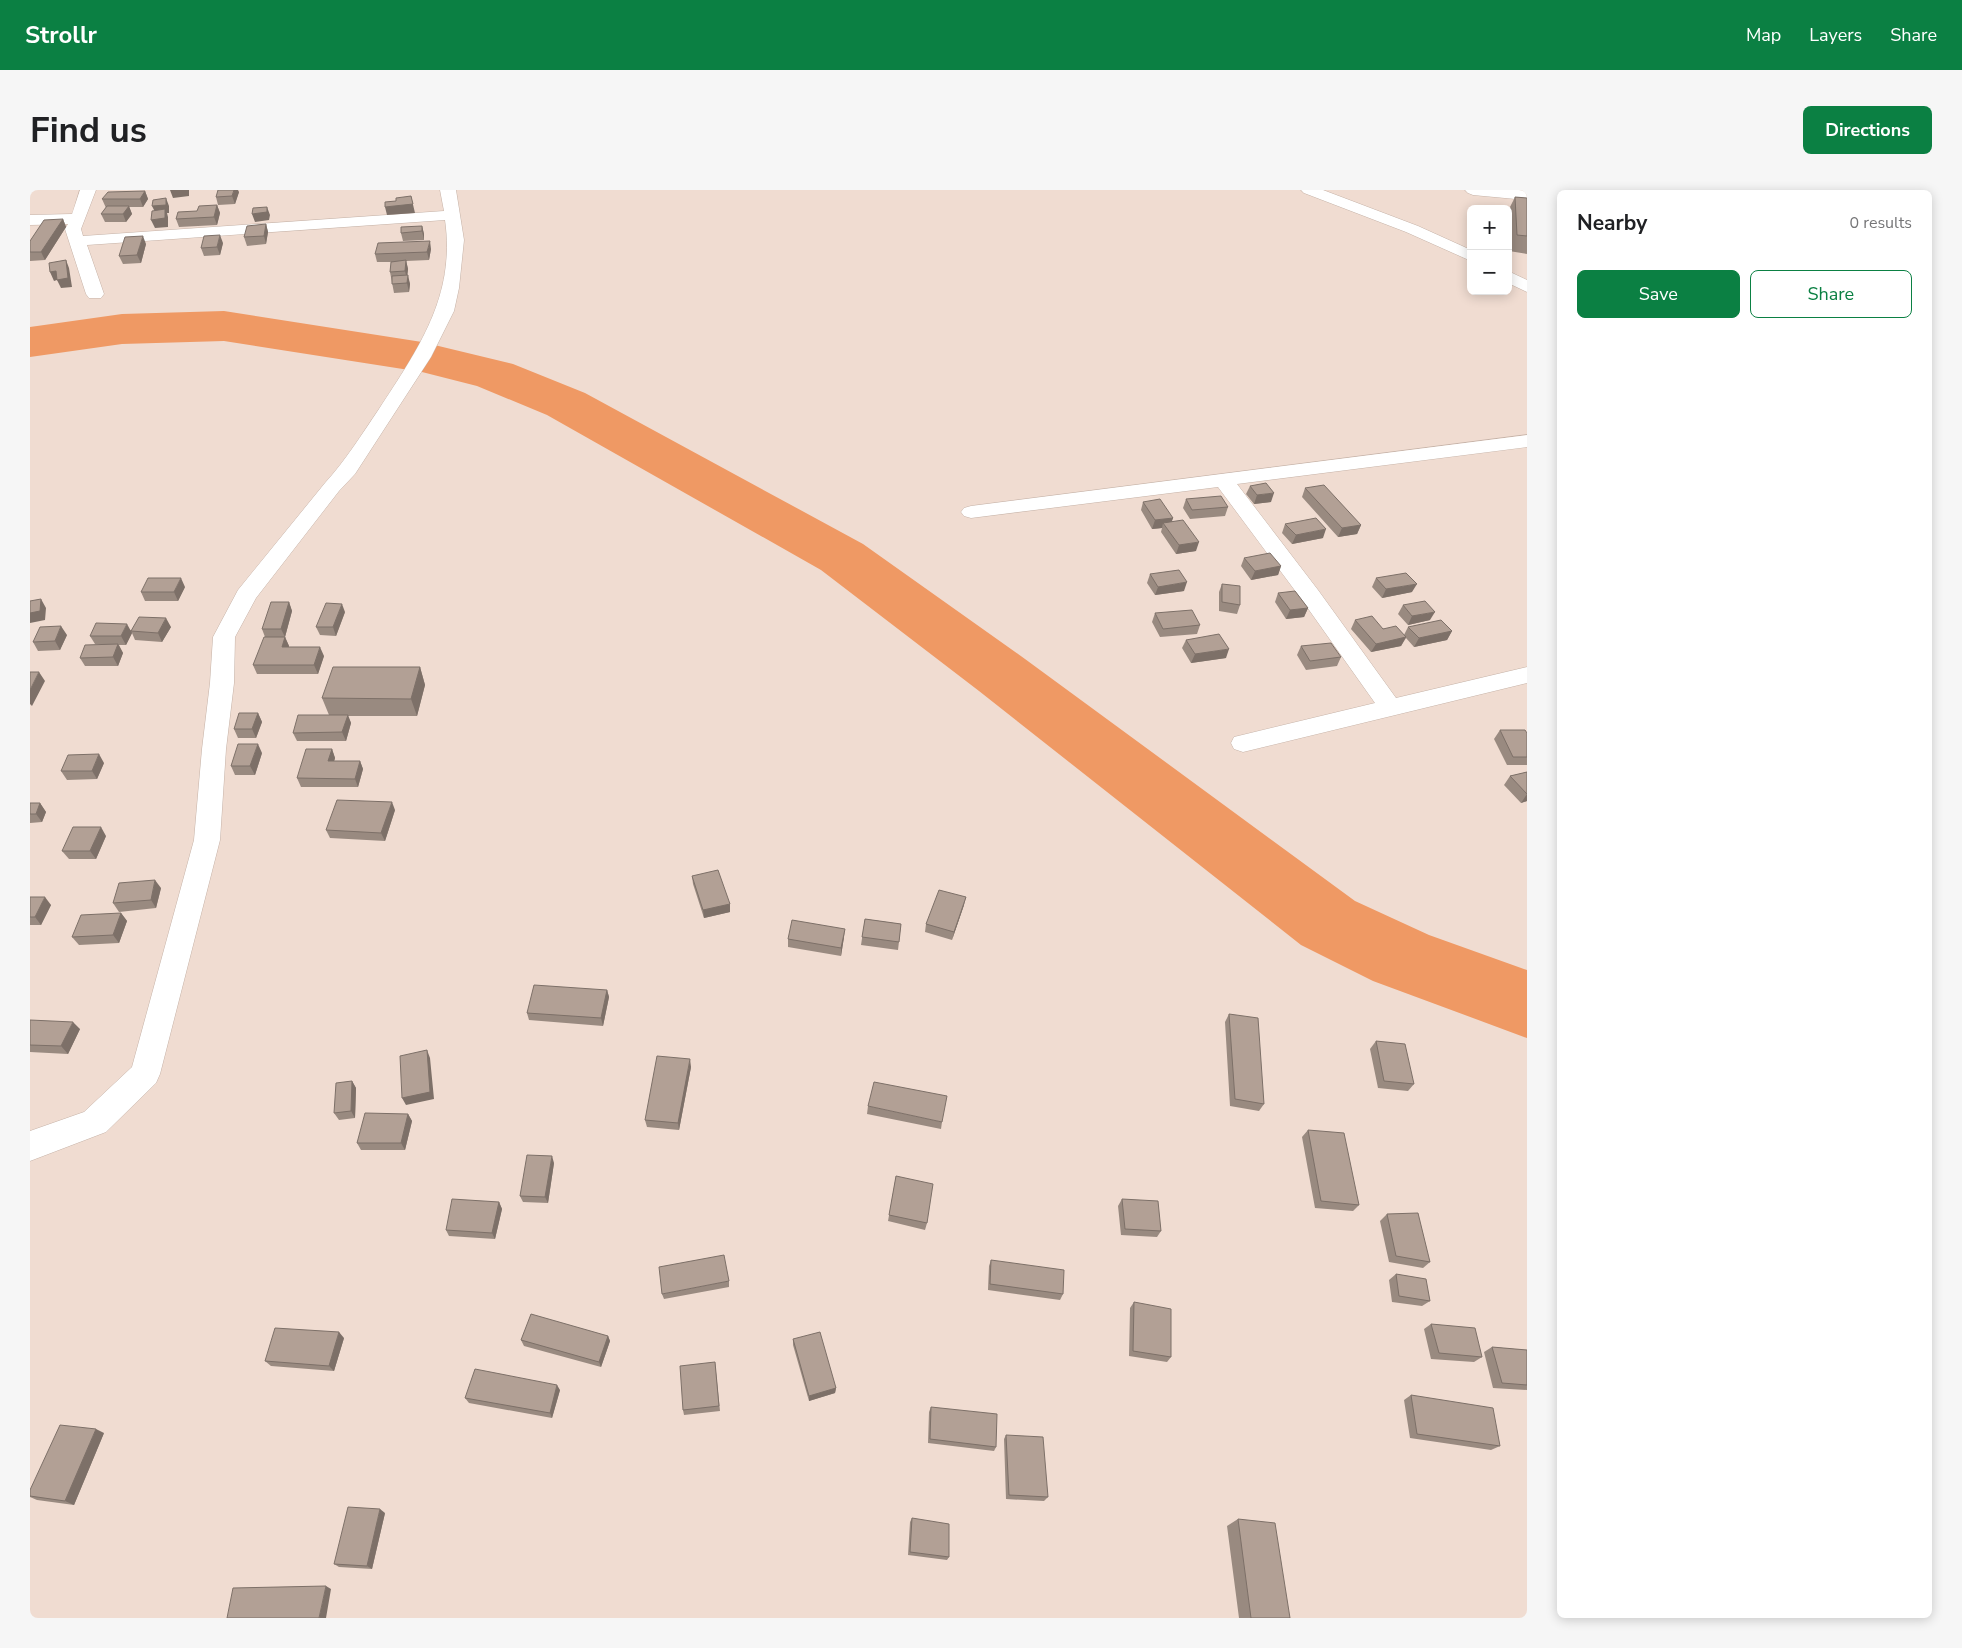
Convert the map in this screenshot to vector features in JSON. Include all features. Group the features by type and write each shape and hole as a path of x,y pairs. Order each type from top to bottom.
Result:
{"street":[{"path":"88,190 73,229 95,294"},
{"path":"30,1146 95,1122 145,1074 207,840 214,749 222,683 224,637 246,595 332,487 348,470 422,357 445,311 452,288 456,240 448,190"},
{"path":"1309,190 1412,230 1467,254"},
{"path":"1472,190 1527,195"},
{"path":"78,241 452,216"},
{"path":"30,220 78,219"},
{"path":"1512,278 1527,287"},
{"path":"971,512 1527,441"},
{"path":"1223,480 1310,595 1391,708"},
{"path":"1243,744 1527,675"}],"building":[{"path":"218,190 234,190 232,196 216,197"},
{"path":"145,191 140,199 102,199 108,192"},
{"path":"411,196 413,204 385,207 385,202"},
{"path":"1515,197 1527,198 1527,236 1517,235"},
{"path":"166,198 166,205 152,206 153,200"},
{"path":"217,205 214,217 176,219 178,212 197,211 199,206"},
{"path":"107,206 129,206 123,214 101,214"},
{"path":"267,207 267,212 252,214 253,208"},
{"path":"165,209 165,218 151,220 152,211"},
{"path":"63,219 41,252 30,252 30,241 44,220"},
{"path":"266,224 264,236 244,237 247,226"},
{"path":"422,226 422,231 401,233 401,227"},
{"path":"220,235 217,247 201,248 204,236"},
{"path":"143,236 137,255 119,256 125,237"},
{"path":"430,241 427,252 375,254 378,243"},
{"path":"66,260 68,278 57,280 56,271 50,272 49,263"},
{"path":"406,260 405,271 390,272 391,262"},
{"path":"408,275 407,283 392,284 392,276"},
{"path":"1266,483 1274,493 1257,495 1250,486"},
{"path":"1324,485 1361,525 1342,528 1305,488"},
{"path":"1221,496 1228,507 1192,510 1186,499"},
{"path":"1160,499 1173,518 1155,520 1143,502"},
{"path":"1316,518 1326,529 1296,535 1285,524"},
{"path":"1183,520 1199,542 1179,545 1163,523"},
{"path":"1270,553 1281,566 1255,571 1244,558"},
{"path":"1179,570 1187,582 1158,587 1150,574"},
{"path":"1406,573 1417,584 1386,589 1376,578"},
{"path":"148,578 181,578 174,592 141,592"},
{"path":"1222,584 1240,586 1240,605 1222,602"},
{"path":"1295,591 1308,608 1290,610 1278,593"},
{"path":"41,599 40,611 30,613 30,601"},
{"path":"1425,601 1435,612 1412,616 1403,605"},
{"path":"271,602 289,602 281,629 262,629"},
{"path":"326,603 342,604 333,627 316,627"},
{"path":"1192,610 1200,625 1163,629 1155,613"},
{"path":"1372,616 1383,629 1396,626 1406,637 1376,644 1355,620"},
{"path":"139,617 166,618 158,633 131,631"},
{"path":"1441,620 1452,631 1419,638 1408,627"},
{"path":"96,623 127,624 121,636 90,636"},
{"path":"61,626 55,641 33,642 40,627"},
{"path":"1219,634 1229,649 1195,654 1186,640"},
{"path":"264,637 285,637 282,647 320,647 314,665 253,665"},
{"path":"1331,643 1341,657 1310,661 1301,646"},
{"path":"118,644 113,657 80,658 85,645"},
{"path":"333,667 420,667 411,699 322,698"},
{"path":"30,672 39,672 30,690"},
{"path":"239,713 258,713 252,729 234,729"},
{"path":"298,715 348,715 342,732 293,733"},
{"path":"1500,730 1525,730 1527,733 1527,757 1513,757"},
{"path":"238,744 258,744 250,766 231,766"},
{"path":"306,749 332,749 328,761 360,761 355,779 297,778"},
{"path":"99,754 92,771 61,771 68,755"},
{"path":"1527,772 1527,794 1510,776"},
{"path":"337,800 392,802 381,833 326,830"},
{"path":"30,803 40,803 36,814 30,814"},
{"path":"73,827 101,827 90,851 62,851"},
{"path":"718,870 730,904 703,910 692,876"},
{"path":"155,880 151,900 113,903 119,883"},
{"path":"939,890 966,897 954,932 926,924"},
{"path":"30,897 45,897 35,917 30,917"},
{"path":"121,913 113,935 72,937 81,915"},
{"path":"865,919 901,924 899,942 862,937"},
{"path":"792,920 845,929 841,948 788,939"},
{"path":"534,985 607,990 601,1018 527,1013"},
{"path":"1229,1014 1258,1018 1264,1104 1235,1099"},
{"path":"30,1020 73,1022 61,1046 30,1045"},
{"path":"1376,1041 1405,1044 1414,1084 1384,1081"},
{"path":"427,1050 430,1092 402,1098 400,1056"},
{"path":"657,1056 690,1059 678,1123 645,1120"},
{"path":"352,1081 351,1111 334,1113 336,1083"},
{"path":"874,1082 947,1096 942,1122 868,1106"},
{"path":"365,1113 408,1114 401,1143 357,1143"},
{"path":"1308,1130 1344,1133 1359,1205 1321,1201"},
{"path":"527,1155 552,1156 545,1197 520,1196"},
{"path":"896,1176 933,1184 927,1223 889,1215"},
{"path":"452,1199 499,1202 492,1233 446,1230"},
{"path":"1122,1199 1158,1201 1161,1231 1125,1229"},
{"path":"1418,1213 1430,1262 1396,1256 1387,1214"},
{"path":"724,1255 729,1281 662,1294 659,1267"},
{"path":"991,1260 1064,1270 1063,1294 990,1284"},
{"path":"1396,1274 1426,1279 1430,1301 1399,1296"},
{"path":"1134,1302 1171,1309 1171,1357 1133,1351"},
{"path":"531,1314 608,1336 599,1362 521,1340"},
{"path":"1431,1324 1475,1328 1482,1357 1439,1353"},
{"path":"275,1328 339,1332 329,1366 265,1361"},
{"path":"820,1332 836,1388 809,1396 793,1339"},
{"path":"1492,1347 1527,1350 1527,1385 1502,1383"},
{"path":"715,1362 719,1406 683,1410 680,1366"},
{"path":"475,1369 557,1385 550,1413 465,1398"},
{"path":"1411,1395 1493,1408 1500,1446 1417,1434"},
{"path":"931,1407 997,1414 996,1447 930,1439"},
{"path":"60,1425 96,1429 65,1501 30,1496 30,1490"},
{"path":"1006,1435 1043,1437 1048,1497 1009,1495"},
{"path":"348,1507 380,1509 367,1566 334,1564"},
{"path":"912,1518 949,1524 949,1557 910,1552"},
{"path":"1238,1519 1275,1523 1290,1618 1251,1618"},
{"path":"326,1586 319,1618 227,1618 233,1588"}],"waterway":[{"path":"30,342 122,329 224,326 422,357 495,375 566,404 842,557 1002,675 1328,923 1401,958 1527,1004"}]}
